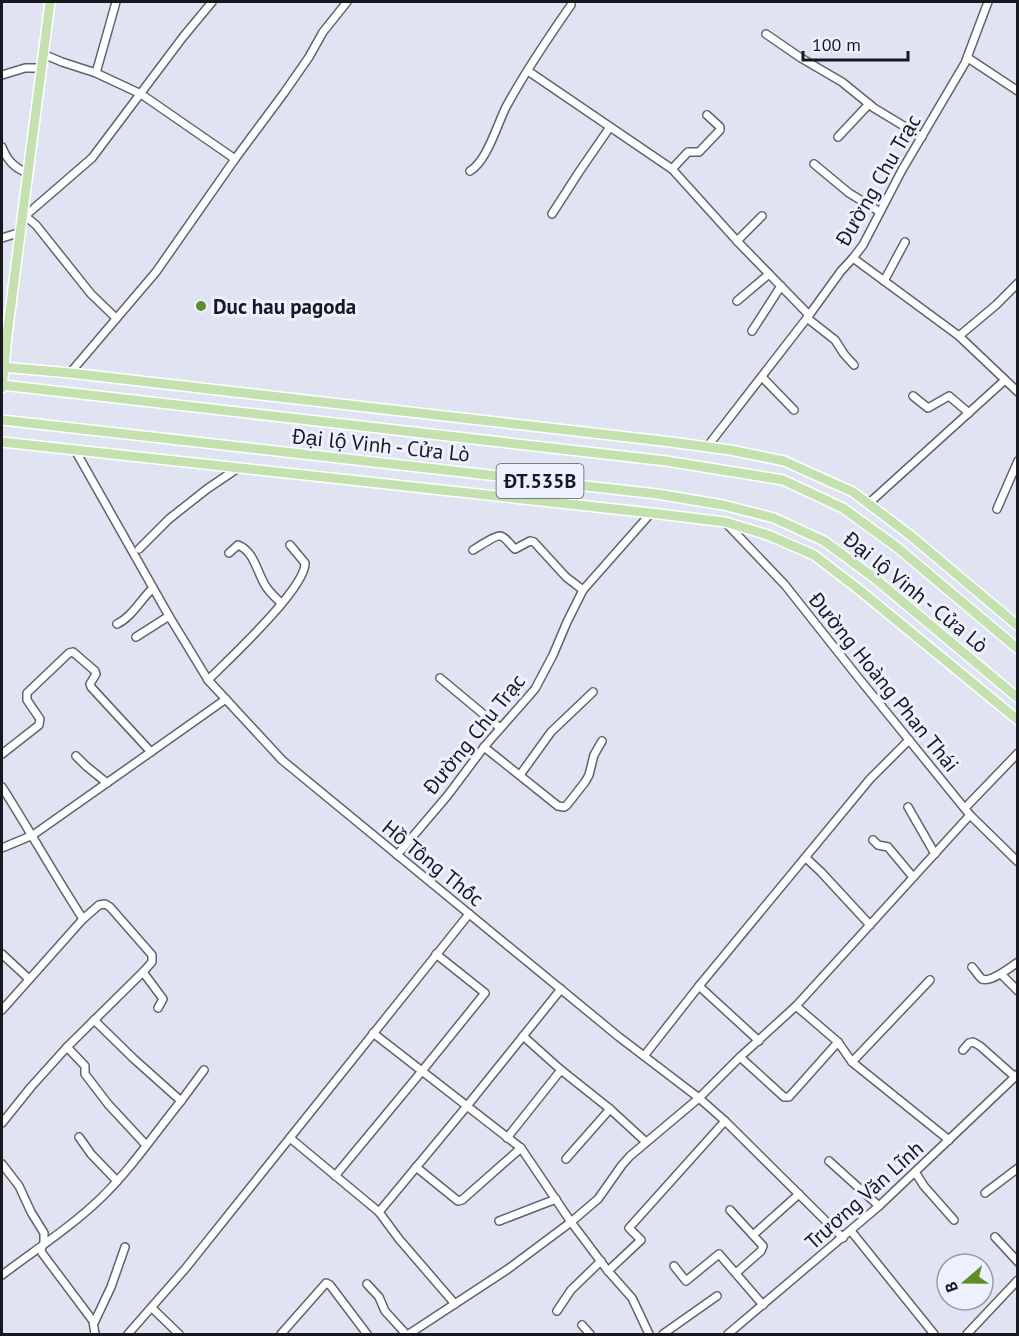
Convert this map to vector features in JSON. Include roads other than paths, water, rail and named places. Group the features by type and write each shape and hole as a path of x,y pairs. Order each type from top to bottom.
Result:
{"main road":[{"path":"2,386 2,367 24,216 50,2"},
{"path":"2,367 707,447 784,461 853,492 911,536 1017,626"},
{"name":"Đại lộ Vinh - Cửa Lò","path":"2,386 666,461 783,480 843,508 898,548 1017,649"},
{"name":"Đại lộ Vinh - Cửa Lò","path":"2,420 657,494 723,505 764,516 824,541 873,577 1017,698"},
{"path":"2,442 725,522 768,534 814,555 1017,720"}],"street":[{"path":"96,73 116,2"},
{"path":"116,318 98,301 36,225 24,216 92,158 212,2"},
{"path":"70,373 156,272 346,2"},
{"name":"Đường Chu Trạc","path":"707,447 863,244 968,58 988,2"},
{"path":"470,171 477,166 488,149 507,106 546,40 571,5"},
{"path":"766,34 842,82 869,104 922,137"},
{"path":"43,54 96,73 141,94 235,159"},
{"path":"968,58 1017,91"},
{"path":"2,75 19,69 41,68"},
{"path":"528,72 672,169 854,364"},
{"path":"838,137 869,104"},
{"path":"672,169 688,152 699,152 720,130 707,115"},
{"path":"552,214 610,128"},
{"path":"2,147 11,164 19,170 28,172"},
{"path":"814,164 849,193 880,212"},
{"path":"737,241 762,216"},
{"path":"2,238 21,232"},
{"path":"884,280 905,242"},
{"path":"854,258 960,336 1017,392"},
{"path":"737,301 769,274"},
{"path":"960,336 996,305 1017,283"},
{"path":"752,331 781,286"},
{"path":"2,326 7,335"},
{"path":"762,377 794,410"},
{"path":"868,504 1005,380"},
{"path":"913,396 928,408 949,396 969,413"},
{"name":"Hồ Tông Thốc","path":"75,450 208,680 282,760 725,1120 843,1238"},
{"path":"997,508 1017,461"},
{"path":"140,549 169,519 237,468"},
{"name":"Đường Chu Trạc","path":"397,855 448,795 484,747 535,689 583,590 651,513"},
{"name":"Đường Hoàng Phan Thái","path":"725,522 785,585 968,811 1017,862"},
{"path":"473,550 500,536 515,549 534,542 566,577 583,590"},
{"path":"208,680 294,588 306,567 290,544"},
{"path":"229,553 238,545 242,546 253,559 265,585 281,603"},
{"path":"117,624 126,619 153,588"},
{"path":"136,637 169,616"},
{"path":"2,754 40,723 40,719 27,700 27,693 69,653 73,652 95,671 91,687 151,752"},
{"path":"440,678 500,728"},
{"path":"520,775 551,732 593,692"},
{"path":"2,848 33,835 226,699"},
{"path":"644,1056 870,779 909,740"},
{"path":"484,747 558,806 564,807 589,776 594,754 603,741"},
{"path":"368,1284 379,1297 385,1311 407,1335 508,1269 571,1222 598,1199 622,1165 699,1098 796,1006 935,854 1017,753"},
{"path":"76,756 107,783"},
{"path":"2,787 83,919"},
{"path":"908,807 935,854"},
{"path":"873,840 878,845 888,847 914,877"},
{"path":"806,858 822,872 870,925"},
{"path":"2,1010 83,919 99,905 105,904 110,907 152,956 152,962 67,1047 2,1123"},
{"path":"128,1335 185,1269 469,914"},
{"path":"2,954 29,979"},
{"path":"335,1176 485,993 436,954"},
{"path":"972,968 984,980 1001,974 1017,962"},
{"path":"143,972 162,996 158,1008"},
{"path":"1001,974 1017,991"},
{"path":"852,1062 930,980"},
{"path":"699,986 759,1041"},
{"path":"379,1212 561,989"},
{"path":"796,1006 837,1042 852,1062 949,1140"},
{"path":"94,1020 181,1101"},
{"path":"373,1033 521,1148 571,1222 608,1271 632,1298 649,1335"},
{"path":"523,1036 646,1142"},
{"path":"740,1057 784,1097 789,1097 837,1042"},
{"path":"963,1050 969,1043 975,1043 990,1054 1015,1079"},
{"path":"67,1047 85,1066 85,1074 108,1104 146,1145"},
{"path":"2,1275 93,1205 117,1181 204,1070"},
{"path":"507,1138 561,1070"},
{"name":"Trương Văn Lĩnh","path":"728,1335 851,1231 1015,1079"},
{"path":"566,1159 610,1109"},
{"path":"608,1271 641,1240 629,1228 725,1120"},
{"path":"79,1137 91,1154 117,1181"},
{"path":"290,1137 379,1212 455,1304"},
{"path":"416,1167 458,1202 521,1148"},
{"path":"829,1161 879,1206"},
{"path":"2,1164 19,1186 44,1233 42,1253 94,1323 96,1335"},
{"path":"985,1193 1017,1168"},
{"path":"915,1172 924,1186 954,1220"},
{"path":"753,1235 800,1194"},
{"path":"499,1221 556,1199"},
{"path":"730,1210 762,1244 763,1248 736,1273"},
{"path":"851,1231 934,1335"},
{"path":"995,1237 1017,1262"},
{"path":"94,1323 111,1287 125,1246"},
{"path":"674,1266 686,1281 718,1254 763,1305"},
{"path":"557,1311 571,1290 601,1262"},
{"path":"967,1335 1017,1280"},
{"path":"281,1335 328,1283 367,1335"},
{"path":"663,1335 717,1296"},
{"path":"152,1308 179,1335"},
{"path":"582,1325 590,1335"}],"place":[{"name":"Duc hau pagoda","path":"201,306"}]}
